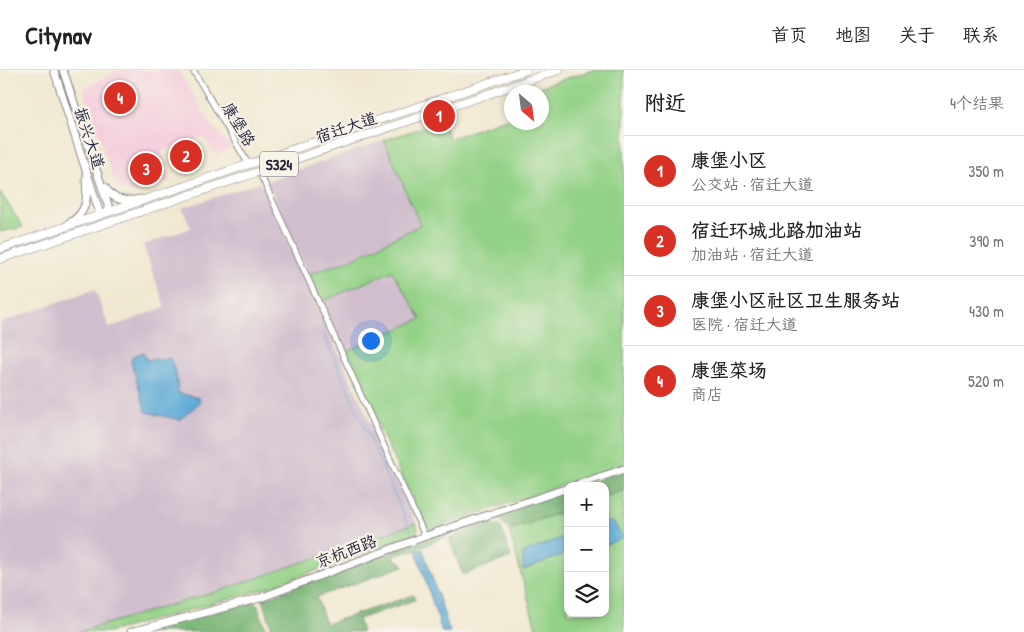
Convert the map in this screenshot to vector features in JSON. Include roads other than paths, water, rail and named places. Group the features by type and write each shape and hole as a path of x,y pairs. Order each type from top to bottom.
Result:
{"main road":[{"name":"振兴大道","path":"54,70 100,214"},
{"name":"振兴大道","path":"63,70 110,211"},
{"name":"宿迁大道","path":"0,248 526,70"},
{"name":"宿迁大道","path":"0,259 559,70"},
{"path":"92,158 104,186 114,198 125,201 158,195"},
{"path":"53,230 76,219 86,203 87,194 83,159"},
{"path":"586,482 624,469"},
{"name":"京杭西路","path":"131,632 260,598 425,536 564,489"}],"street":[{"name":"康堡路","path":"193,70 249,165"},
{"path":"259,171 425,536"}],"water":[{"path":"143,352 147,360 170,358 176,373 178,393 199,398 200,402 180,420 146,412 131,362 132,357"},
{"path":"609,522 614,523 623,538 609,543"},
{"path":"564,537 564,555 523,570 523,553"},
{"path":"423,549 450,632 442,632 416,551"}],"waterway":[{"path":"323,333 413,536"},
{"path":"416,543 419,550"}],"place":[{"name":"康堡菜场","path":"120,98"},
{"name":"康堡小区","path":"439,116"},
{"name":"宿迁环城北路加油站","path":"186,156"},
{"name":"康堡小区社区卫生服务站","path":"146,169"}]}
